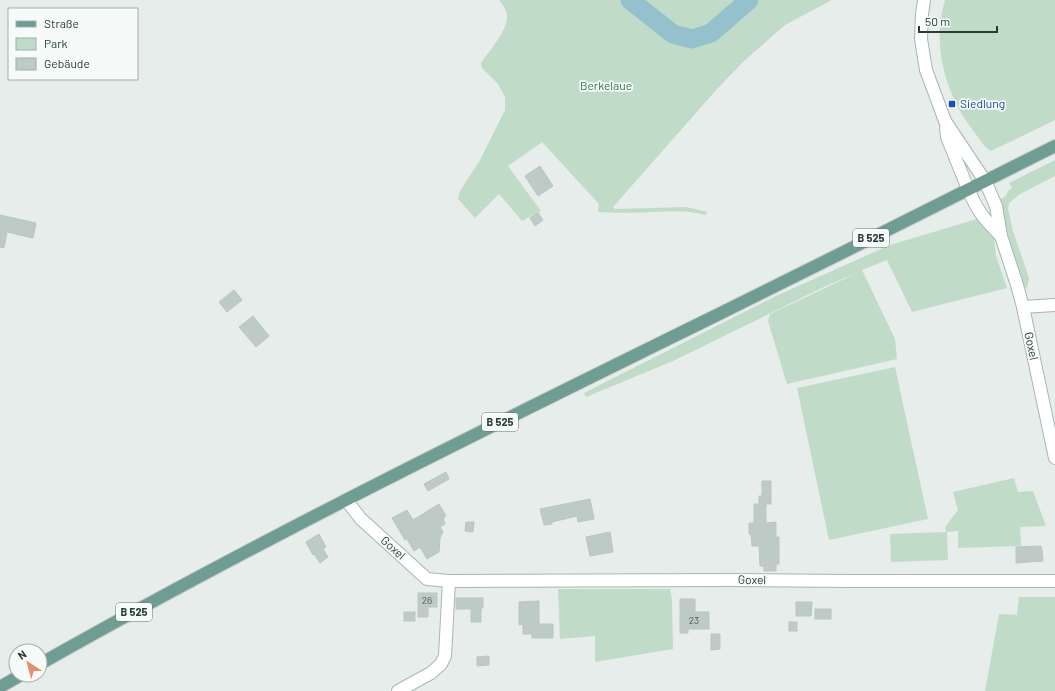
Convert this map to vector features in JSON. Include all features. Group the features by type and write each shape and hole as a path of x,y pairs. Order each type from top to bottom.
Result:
{"main road":[{"name":"B 525","path":"48,659 166,593 489,427 1055,146"}],"street":[{"path":"924,0 921,38 926,70 945,121"},
{"name":"Goxel","path":"945,121 985,181 996,206 1001,236 1023,307 1055,458"},
{"name":"Goxel","path":"945,121 947,137 977,208 984,219 1001,236"},
{"path":"1023,307 1055,306"},
{"name":"Goxel","path":"346,500 362,519 427,579 449,581 1055,581"},
{"path":"398,691 431,672 441,664 445,656 449,581"}],"green space":[{"name":"Berkelaue","path":"499,0 832,0 785,25 745,60 717,89 613,207 615,209 686,207 708,212 705,215 680,211 634,213 598,212 599,204 542,142 508,166 541,211 522,221 499,194 475,218 458,199 460,191 480,160 505,110 505,97 498,84 482,68 481,63 502,33 507,20 507,14"},
{"path":"945,0 1055,0 1055,120 991,151 980,141 956,103 944,70 940,35 941,17"},
{"path":"1055,160 1055,176 1020,194 1009,203 1008,209 1013,231 1029,278 1027,290 1015,258 999,200 1006,196 1008,191 1012,188 1009,183"},
{"path":"977,219 994,237 996,256 1007,288 912,312 887,260 862,270 895,339 897,359 787,384 768,321 770,314 859,272 828,285 673,361 586,397 584,393 776,296 890,245"},
{"path":"895,367 928,519 829,540 797,388"},
{"path":"1014,478 1018,492 1033,491 1046,526 1020,527 1021,546 958,548 958,531 947,532 948,560 891,562 890,534 946,532 945,527 958,510 953,492"},
{"path":"558,589 670,589 672,600 673,649 595,662 595,636 560,639"},
{"path":"1019,597 1055,597 1055,691 985,691 999,614 1017,615"}],"building":[{"path":"540,166 553,186 538,196 525,176"},
{"path":"538,213 543,220 535,226 530,218"},
{"path":"0,215 36,223 33,238 7,232 4,248 0,247"},
{"path":"234,290 242,300 227,312 219,302"},
{"path":"253,316 269,336 256,347 239,327"},
{"path":"446,472 449,479 428,491 424,484"},
{"path":"762,481 771,481 771,504 766,504 766,523 776,522 776,537 779,537 779,564 776,564 776,571 764,571 764,566 760,566 759,546 752,546 751,534 749,534 749,523 754,523 754,504 759,504 759,496 762,496"},
{"path":"590,499 594,519 578,522 577,516 544,525 540,509"},
{"path":"439,504 446,516 443,518 445,524 440,527 443,532 440,538 439,552 427,559 420,547 414,551 407,539 405,540 392,518 407,510 413,520"},
{"path":"466,522 474,522 473,532 465,531"},
{"path":"610,532 613,552 590,556 586,537"},
{"path":"319,534 326,547 323,549 328,557 320,563 314,554 313,555 306,542"},
{"path":"1041,546 1043,561 1016,563 1016,547"},
{"path":"418,593 437,593 437,607 428,607 428,617 418,617"},
{"path":"456,598 483,598 481,622 471,622 471,609 456,609"},
{"path":"680,599 695,599 695,612 709,612 709,629 688,629 688,633 680,633"},
{"path":"539,601 539,624 553,624 553,638 532,638 532,634 523,634 523,624 519,625 519,602"},
{"path":"796,602 812,602 811,616 796,616"},
{"path":"815,609 831,609 831,619 815,619"},
{"path":"404,612 415,612 415,621 404,621"},
{"path":"789,622 797,622 797,631 789,631"},
{"path":"711,634 720,634 720,649 711,650"},
{"path":"489,656 489,665 477,666 477,657"}],"waterway":[{"path":"630,0 673,34 692,39 711,33 749,0"}],"place":[{"name":"Siedlung","path":"952,104"}]}
